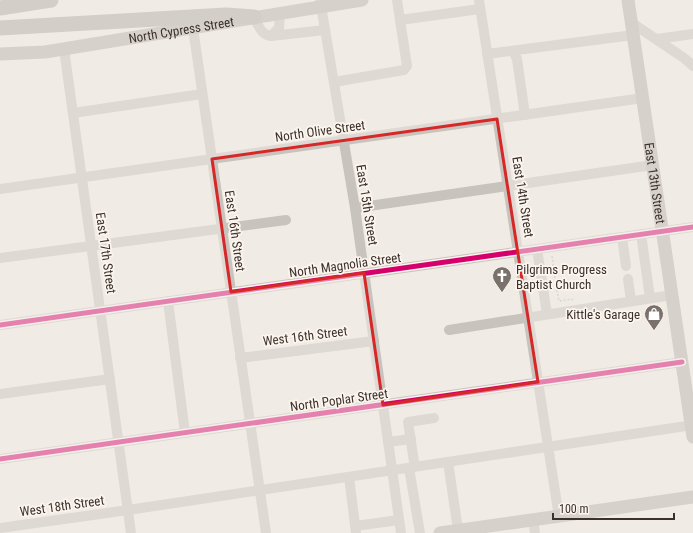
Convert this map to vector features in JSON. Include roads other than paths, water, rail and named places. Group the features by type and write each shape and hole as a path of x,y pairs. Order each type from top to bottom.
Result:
{"highway":[{"path":"0,8 50,0"},
{"path":"0,28 219,15 254,17"}],"main road":[{"name":"North Cypress Street","path":"0,54 45,52 193,28 321,3 362,0"},
{"name":"East 13th Street","path":"628,0 692,429"},
{"path":"440,533 458,530 489,530 534,527 559,516 693,497"}],"street":[{"path":"334,82 404,70 407,66 397,0"},
{"name":"East 15th Street","path":"321,3 364,273 401,533"},
{"path":"400,20 479,4"},
{"name":"East 14th Street","path":"479,4 559,516"},
{"path":"271,36 279,28 280,12"},
{"path":"254,17 261,31 267,36 325,30"},
{"name":"East 16th Street","path":"193,28 266,533"},
{"path":"487,54 513,51 633,29 657,39 693,66"},
{"path":"657,39 693,34"},
{"name":"East 17th Street","path":"64,48 131,533"},
{"path":"513,51 517,59 525,115"},
{"path":"73,112 202,94"},
{"name":"North Olive Street","path":"0,189 643,98"},
{"path":"354,208 653,165"},
{"path":"0,258 286,220"},
{"name":"North Magnolia Street","path":"0,325 693,227"},
{"path":"641,234 650,298"},
{"path":"622,237 626,266"},
{"path":"537,249 547,314"},
{"path":"628,279 631,301"},
{"path":"449,330 672,294"},
{"path":"168,301 185,433"},
{"name":"West 16th Street","path":"240,358 374,341"},
{"name":"North Poplar Street","path":"0,459 682,362"},
{"path":"0,394 110,379"},
{"path":"420,533 408,422 434,418"},
{"name":"West 18th Street","path":"0,528 392,471 412,465 448,462 548,447 692,429"},
{"path":"388,442 411,439"},
{"path":"448,462 458,530"},
{"path":"349,477 355,530 399,520"}],"place":[{"name":"Pilgrims Progress Baptist Church","path":"502,293"},
{"name":"Kittle's Garage","path":"654,331"}]}
